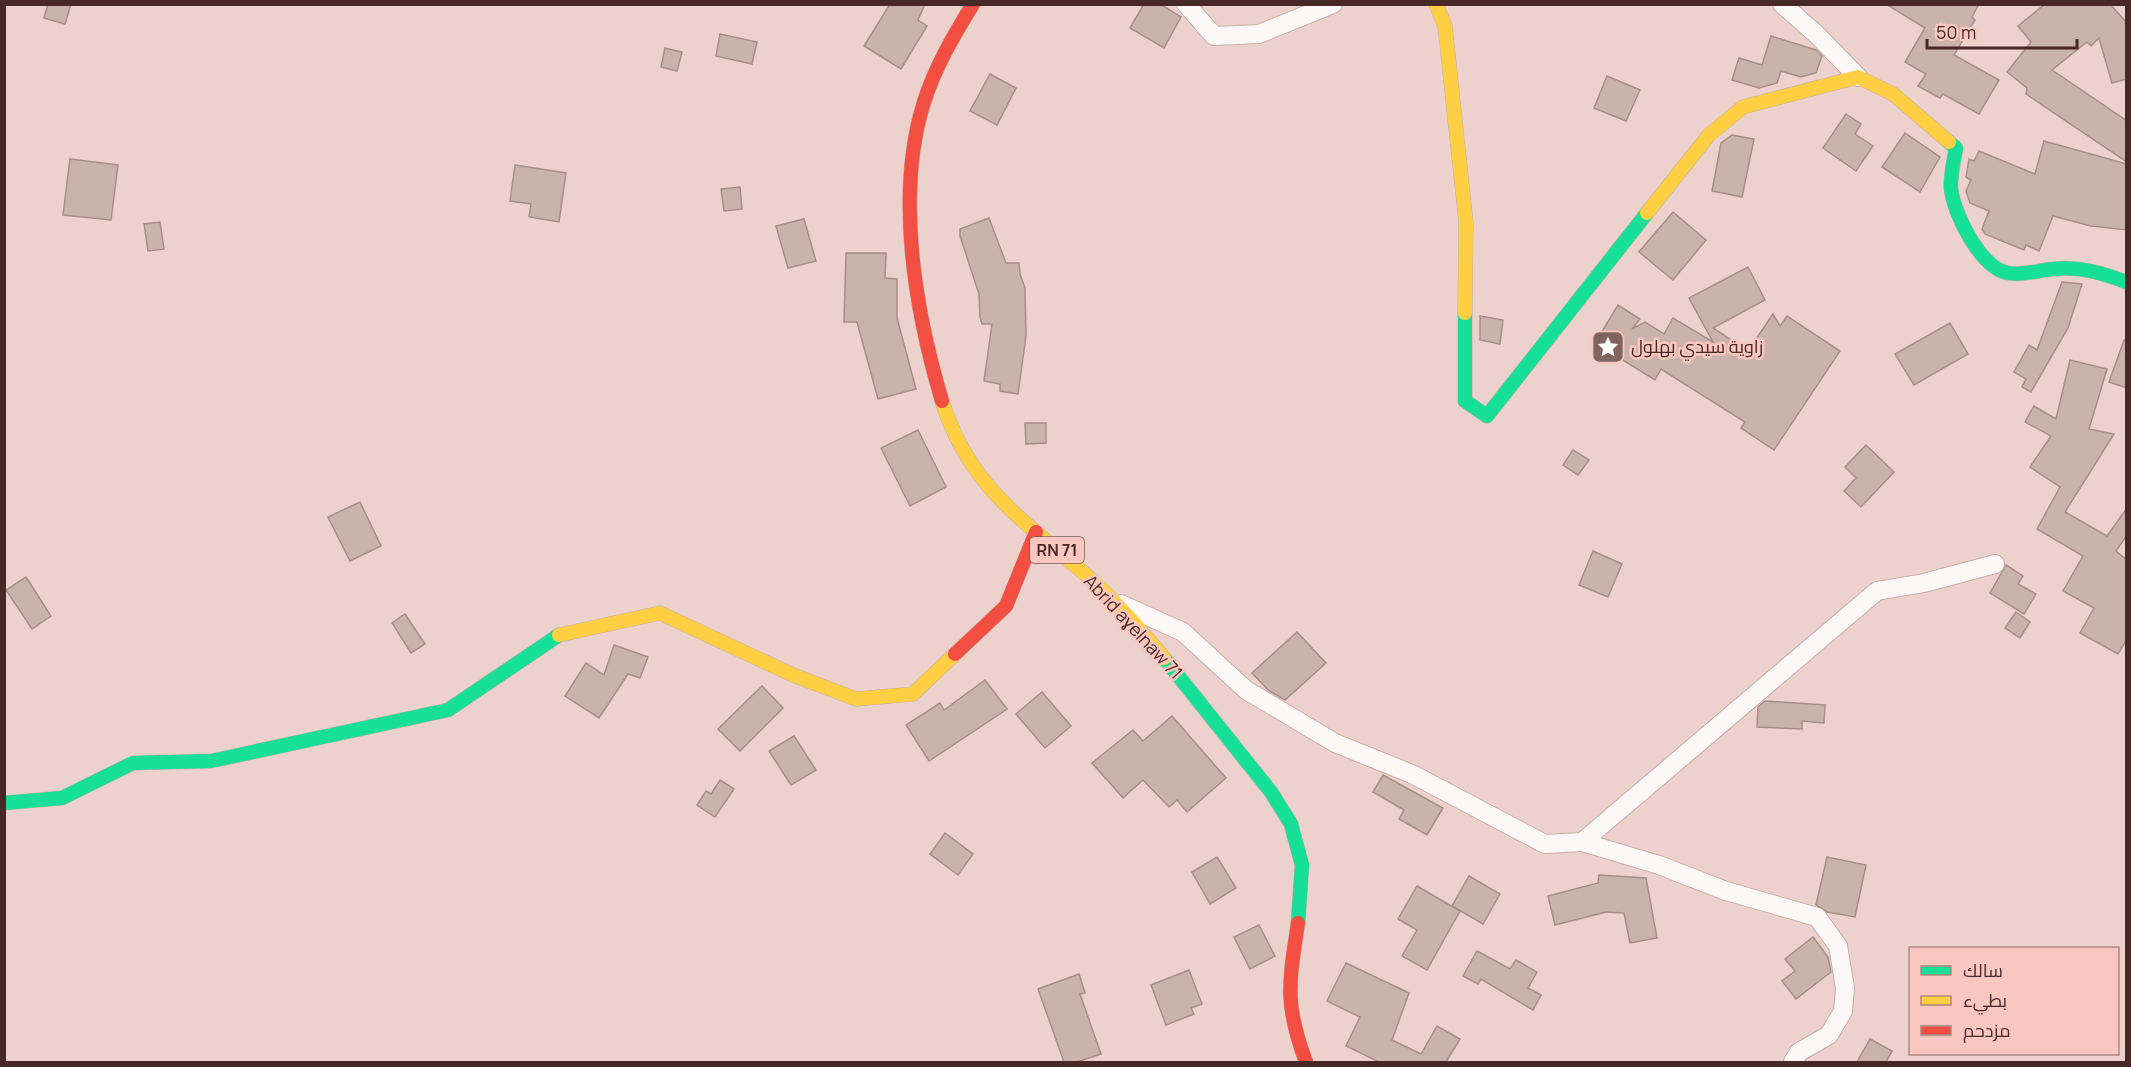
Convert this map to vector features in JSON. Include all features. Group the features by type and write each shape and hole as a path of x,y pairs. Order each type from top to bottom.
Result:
{"street":[{"name":"Abrid aɣelnaw 71","path":"973,4 940,60 919,120 910,198 913,269 923,328 945,409 967,458 1004,505 1112,599 1181,679 1262,781 1279,804 1298,838 1302,887 1301,913 1289,996 1293,1028 1306,1062"},
{"path":"1186,4 1214,36 1259,34 1333,4"},
{"path":"1436,4 1445,26 1466,223 1465,401 1487,416 1709,135 1743,107 1858,77"},
{"path":"1782,4 1816,34 1858,77 1893,94 1956,148 1952,172 1952,197 1974,244 1989,264 2007,273 2064,268 2096,271 2127,282"},
{"path":"4,803 62,798 133,763 211,761 448,710 554,636 660,613 793,675 856,699 912,694 1006,606 1036,532"},
{"path":"1582,842 1877,591 1924,583 1995,564"},
{"path":"1112,599 1184,632 1246,690 1335,743 1412,774 1545,844 1582,842 1659,865 1726,891 1817,917 1838,946 1845,988 1843,1011 1829,1035 1799,1052 1793,1062"}],"building":[{"path":"48,4 71,4 65,24 44,18"},
{"path":"890,4 925,4 918,20 927,26 901,69 864,46"},
{"path":"1144,4 1160,4 1181,17 1164,48 1130,28"},
{"path":"1886,4 1979,4 1972,17 1975,20 1954,55 1999,80 1979,114 1943,94 1940,98 1918,86 1926,74 1905,62 1925,28"},
{"path":"2045,4 2110,4 2127,23 2127,79 2112,83 2099,38 2091,46 2087,42 2052,70 2127,121 2127,162 2026,94 2027,88 2007,72 2031,42 2018,26"},
{"path":"720,34 757,42 752,64 716,56"},
{"path":"1771,36 1816,50 1822,56 1816,73 1801,77 1781,71 1777,83 1759,88 1732,80 1739,58 1762,65"},
{"path":"665,48 682,52 677,71 661,67"},
{"path":"990,74 1016,88 997,125 970,111"},
{"path":"1607,76 1640,90 1626,121 1594,108"},
{"path":"1846,114 1861,124 1855,134 1873,146 1856,171 1823,148"},
{"path":"1905,133 1940,157 1920,192 1882,167"},
{"path":"1732,135 1754,139 1742,197 1712,191 1721,143"},
{"path":"2044,141 2127,164 2127,230 2091,226 2053,216 2039,251 2026,245 2024,250 1985,234 1982,229 1989,211 1970,203 1966,191 1971,180 1966,177 1969,159 1974,161 1979,151 2035,174"},
{"path":"70,159 118,165 111,220 63,215"},
{"path":"515,165 566,173 559,222 529,217 531,204 510,201"},
{"path":"740,187 742,209 724,211 721,189"},
{"path":"1673,212 1706,240 1673,280 1639,252"},
{"path":"989,218 1006,263 1019,263 1025,288 1026,336 1018,394 1000,391 1000,384 984,381 992,324 982,324 979,294 960,236 960,229"},
{"path":"804,219 816,261 788,268 776,226"},
{"path":"160,222 164,249 148,251 144,224"},
{"path":"846,253 886,253 885,278 897,279 897,318 916,389 878,399 857,322 844,322"},
{"path":"1748,267 1765,300 1713,328 1748,351 1773,314 1780,326 1787,316 1840,351 1774,450 1741,428 1745,422 1661,369 1655,380 1595,343 1618,305 1640,319 1632,329 1645,322 1664,334 1673,318 1713,342 1689,298"},
{"path":"2062,282 2082,284 2068,328 2031,392 2022,387 2026,379 2014,372 2029,345 2037,350"},
{"path":"1480,316 1503,320 1500,344 1480,340"},
{"path":"1950,323 1968,354 1914,385 1895,354"},
{"path":"2124,340 2127,340 2127,388 2109,382"},
{"path":"2070,360 2107,369 2089,429 2114,434 2065,512 2107,536 2127,508 2127,535 2116,551 2127,560 2127,639 2118,654 2080,633 2094,608 2063,591 2083,556 2037,529 2060,487 2030,467 2051,436 2025,422 2034,406 2056,419"},
{"path":"1025,423 1046,423 1046,443 1026,444"},
{"path":"918,430 946,487 910,506 881,448"},
{"path":"1866,445 1894,472 1861,507 1844,491 1856,478 1845,467"},
{"path":"1573,450 1589,460 1578,475 1563,465"},
{"path":"360,502 381,546 350,561 328,517"},
{"path":"1593,551 1622,564 1608,597 1579,585"},
{"path":"2006,565 2023,576 2018,584 2036,594 2024,614 1990,593"},
{"path":"26,577 51,616 32,629 6,590"},
{"path":"2016,612 2030,622 2020,638 2005,628"},
{"path":"405,614 425,644 411,653 392,623"},
{"path":"1297,632 1326,663 1285,700 1268,690 1252,673"},
{"path":"614,645 648,657 640,678 628,674 599,718 565,696 586,663 604,675"},
{"path":"985,680 1007,709 929,761 906,725 940,703 944,710"},
{"path":"762,686 783,708 740,751 718,729"},
{"path":"1042,692 1071,726 1045,748 1016,714"},
{"path":"1765,701 1825,705 1824,723 1802,721 1802,729 1757,727 1758,707"},
{"path":"1172,716 1226,778 1187,812 1177,800 1169,807 1143,780 1123,798 1092,763 1133,730 1143,741"},
{"path":"794,736 816,770 791,785 769,751"},
{"path":"1383,775 1443,808 1427,835 1399,819 1404,810 1373,792"},
{"path":"720,780 734,789 715,817 697,805 706,791 711,794"},
{"path":"945,833 973,854 958,875 930,854"},
{"path":"1217,857 1236,888 1210,904 1192,872"},
{"path":"1827,857 1866,865 1855,917 1827,912 1816,905"},
{"path":"1599,875 1646,878 1657,938 1630,943 1624,913 1606,912 1555,925 1548,896 1598,883"},
{"path":"1469,876 1500,894 1483,924 1452,906"},
{"path":"1417,886 1460,911 1427,970 1402,956 1417,930 1398,919"},
{"path":"1259,925 1275,956 1250,969 1234,937"},
{"path":"1813,937 1828,957 1831,972 1796,999 1782,981 1795,971 1785,959"},
{"path":"1477,951 1510,969 1516,960 1537,972 1528,988 1541,995 1533,1010 1481,979 1478,984 1463,976"},
{"path":"1346,963 1409,993 1392,1040 1421,1054 1437,1026 1460,1039 1446,1062 1379,1062 1346,1046 1360,1017 1327,1001"},
{"path":"1189,970 1202,1004 1191,1008 1194,1014 1166,1025 1151,985"},
{"path":"1079,974 1085,993 1080,994 1101,1054 1077,1062 1064,1062 1038,989"},
{"path":"1870,1039 1892,1051 1886,1062 1857,1062"}],"traffic: fast":[{"path":"1949,142 1956,148 1951,189 1957,212 1970,239 1988,261 1998,269 2019,274 2073,268 2100,273 2126,282"},
{"path":"1465,313 1465,401 1487,416 1647,213"},
{"path":"4,803 62,798 133,763 211,761 448,710 559,635"},
{"path":"1164,658 1271,792 1291,824 1302,865 1298,923"}],"traffic: slow":[{"path":"1436,4 1445,26 1466,223 1465,313"},
{"path":"1647,213 1709,135 1743,107 1858,77 1893,94 1949,142"},
{"path":"942,401 954,432 986,483 1025,523 1104,592 1131,619 1164,658"},
{"path":"559,635 660,613 793,675 856,699 913,694 955,654"}],"traffic: jam":[{"path":"942,401 932,366 917,291 912,252 911,175 915,138 928,89 973,4"},
{"path":"955,654 1006,606 1036,532"},
{"path":"1298,923 1290,993 1294,1024 1306,1062"}],"place":[{"name":"زاوية سيدي بهلول","path":"1608,347"}]}
